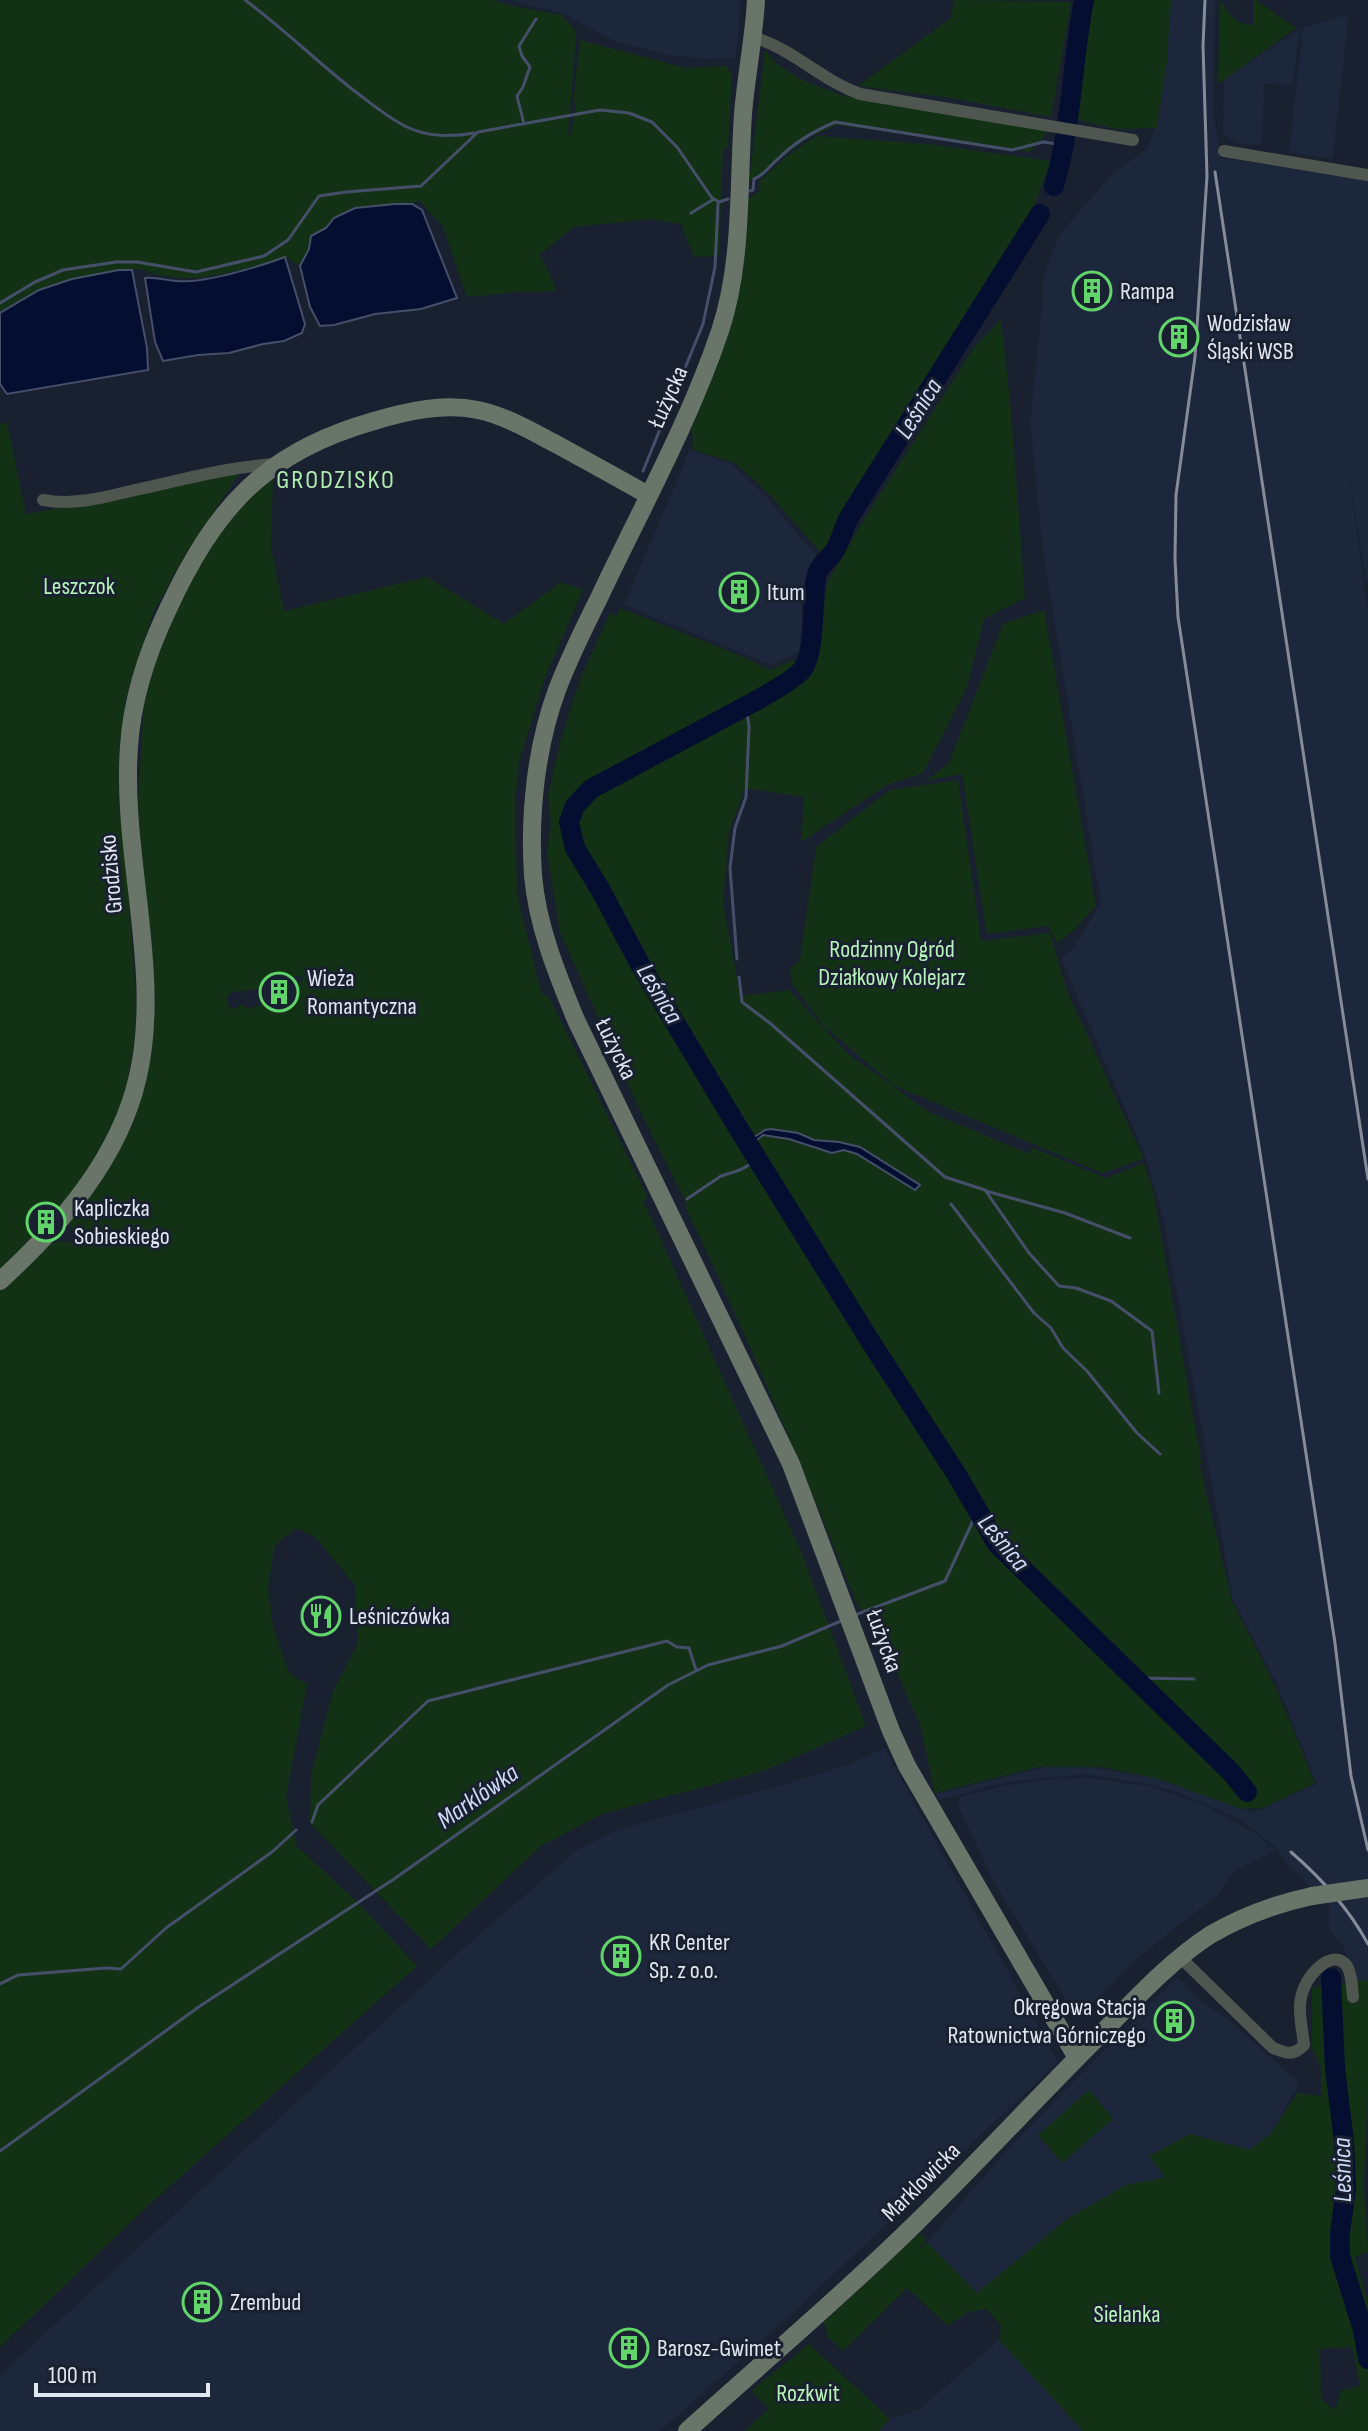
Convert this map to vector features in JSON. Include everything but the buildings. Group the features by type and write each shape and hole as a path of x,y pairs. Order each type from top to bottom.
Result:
{"main road":[{"name":"Łużycka","path":"756,0 743,109 737,241 722,327 705,375 563,677 540,754 534,808 533,877 559,979 576,1020 791,1464 907,1766 1077,2058"},
{"name":"Grodzisko","path":"0,1281 45,1239 78,1197 110,1147 134,1090 141,1064 145,1015 128,774 129,739 135,701 149,654 203,540 245,491 279,464 315,442 345,429 406,412 459,407 508,419 648,495"},
{"name":"Marklowicka","path":"687,2431 865,2272 1131,2004 1181,1958 1217,1931 1257,1911 1312,1896 1368,1888"}],"street":[{"path":"753,37 795,55 827,79 860,94 1133,140"},
{"path":"1224,151 1368,175"},
{"name":"Grodzisko","path":"43,500 62,504 247,466 279,464"},
{"path":"1181,1958 1273,2048 1289,2053 1297,2052 1304,2045 1299,2007 1308,1979 1319,1966 1330,1960 1341,1961 1349,1968 1353,1997"}],"shaded area":[{"path":"508,0 741,0 736,58 669,55 616,42 563,13"},
{"path":"1170,0 1215,0 1213,112 1221,158 1368,178 1366,582 1348,468 1368,613 1368,2128 1356,1978 1342,1944 1329,1930 1329,1905 1258,1833 1239,1819 1177,1792 1149,1784 1085,1774 1005,1782 939,1800 936,1794 1046,1767 1087,1767 1155,1778 1253,1813 1317,1784 1278,1686 1233,1599 1164,1222 1146,1158 1061,958 1072,950 1101,903 1044,559 1030,423 1043,279 1058,236 1112,174 1147,149 1156,125"},
{"path":"1346,15 1348,20 1333,159 1289,152 1303,28"},
{"path":"1300,29 1292,85 1264,84 1262,145 1237,143 1223,134 1224,79"},
{"path":"412,204 422,210 457,298 421,309 375,314 320,326 310,307 300,266 309,249 311,236 326,228 334,218 355,208"},
{"path":"285,257 305,324 302,333 284,341 229,353 163,361 155,342 145,278 201,280"},
{"path":"132,270 147,348 148,370 7,394 0,384 0,313 39,290 72,279"},
{"path":"690,450 733,465 767,498 818,558 803,586 800,651 772,665 624,605"},
{"path":"771,1129 860,1147 920,1185 915,1190 857,1154 844,1150 832,1153 789,1139 763,1135 750,1146 747,1142"},
{"path":"884,1748 1058,2062 783,2322 660,2431 0,2431 0,2375 466,1946 577,1850 620,1829 783,1785 847,1765"},
{"path":"1089,1778 1152,1787 1204,1805 1258,1835 1275,1851 1234,1871 1218,1895 1136,1959 1082,2015 1073,2011 992,1879 958,1805 960,1797 1003,1786"},
{"path":"1177,1977 1299,2083 1272,2132 1250,2150 1190,2134 1149,2156 1166,2177 1067,2219 977,2293 927,2242 1015,2141"},
{"path":"999,2340 1083,2431 879,2431 891,2419 920,2409"}],"green space":[{"path":"0,0 493,0 561,15 576,35 568,135 571,134 576,103 573,103 580,40 686,68 727,66 732,76 728,149 723,148 719,256 694,257 681,224 650,219 574,227 540,254 557,291 467,297 443,227 419,200 412,204 395,204 334,218 326,228 311,237 300,266 285,257 259,267 199,278 158,275 141,269 119,270 72,279 39,290 0,311"},
{"path":"954,0 1071,2 1051,117 951,98 858,86 951,18"},
{"path":"1095,0 1171,0 1167,61 1157,128 1115,129 1075,119 1089,18"},
{"path":"1220,0 1229,14 1241,23 1253,25 1253,0 1256,0 1296,28 1218,84"},
{"path":"765,50 777,64 800,79 843,96 899,103 1048,131 1030,152 837,125 808,138 749,182"},
{"path":"816,136 928,144 1051,161 1029,219 837,526 823,555 771,496 735,463 693,450 692,427 730,329 748,199 759,192 759,181"},
{"path":"1001,320 1025,598 984,619 967,687 923,773 887,785 801,842 804,797 745,788 729,832 723,902 740,996 789,990 848,1054 929,1112 1030,1154 1031,1147 1106,1178 1144,1163 1153,1190 1202,1466 1199,1463 1232,1601 1276,1688 1315,1783 1263,1808 1241,1809 1159,1779 1102,1767 1039,1767 935,1793 920,1725 874,1620 858,1606 775,1404 685,1206 687,1204 643,1117 560,932 547,852 551,825 548,794 561,739 581,677 610,613 617,616 620,608 770,670 819,649 825,604 815,605 825,600 827,583 975,346"},
{"name":"Leszczok","path":"7,422 26,514 241,471 183,558 153,613 125,701 122,807 138,1022 121,1117 73,1191 54,1213 36,1215 32,1221 36,1233 0,1269 0,424"},
{"path":"273,477 271,548 284,611 427,577 504,624 561,582 583,590 545,677 519,762 515,802 517,894 542,996 543,993 550,999 648,1198 643,1200 802,1554 866,1726 764,1771 602,1814 541,1846 431,1949 310,1823 311,1774 333,1692 358,1643 355,1585 315,1537 296,1528 275,1545 268,1588 273,1626 289,1673 307,1684 286,1797 296,1845 362,1907 417,1966 151,2203 0,2347 0,1288 51,1243 63,1241 83,1245 85,1236 74,1233 68,1222 134,1122 151,1020 138,803 144,699 168,617 198,564 241,505","holes":["291,976 304,977 288,997 246,1009 244,1004 231,1010 226,999 231,992 262,988"]},
{"path":"1044,610 1096,906 1057,943 1048,926 987,934 962,774 926,781 949,763 1003,624"},
{"name":"Rodzinny Ogród Działkowy Kolejarz","path":"958,780 981,941 1050,933 1067,991 1144,1159 1102,1173 893,1085 824,1026 792,984 790,969 800,960 816,847 890,790"},
{"name":"Sielanka","path":"1368,1980 1364,2185 1368,2252 1355,2257 1368,2303 1368,2431 1083,2431 999,2340 1001,2326 987,2309 968,2312 948,2326 907,2288 843,2351 828,2337 824,2322 920,2233 926,2239 917,2251 927,2242 977,2293 1067,2219 1126,2185 1165,2177 1149,2156 1190,2134 1250,2150 1272,2132 1297,2093 1321,2096 1321,2067 1312,2048 1312,1988","holes":["1352,2347 1360,2386 1341,2390 1335,2411 1321,2398 1320,2349"]},
{"path":"1089,2090 1113,2119 1062,2163 1038,2135"},
{"name":"Rozkwit","path":"809,2344 890,2419 878,2431 745,2431 769,2409 751,2391"}],"waterway":[{"path":"245,0 396,121 431,134 474,133"},
{"name":"Leśnica","path":"1054,186 1065,140 1084,0"},
{"path":"524,124 517,96 530,67 519,46 536,19"},
{"path":"0,303 63,270 137,262 196,272 264,256 288,240 319,196 421,186 478,132 600,110 629,113 652,122 677,147 712,198 719,202 728,199"},
{"path":"750,191 753,190 754,179 792,147 835,122 1012,150 1043,142 1065,145"},
{"path":"691,213 714,199"},
{"path":"643,471 703,324 715,267 718,204"},
{"name":"Leśnica","path":"1040,214 848,519 840,541 819,570 810,651 802,670 761,698 591,789 575,806 569,822 575,848 641,966 997,1544 1231,1772 1247,1792"},
{"path":"737,959 730,868 735,828 746,797 749,727 746,706"},
{"path":"739,977 742,1002 945,1177 985,1190 1029,1253 1059,1286 1076,1288 1111,1301 1152,1331 1159,1393"},
{"path":"687,1199 721,1176 758,1160"},
{"path":"986,1191 1065,1213 1130,1238"},
{"path":"951,1204 1034,1313 1051,1328 1063,1348 1087,1371 1137,1433 1160,1454"},
{"name":"Marklówka","path":"855,1615 945,1581 978,1510"},
{"name":"Marklówka","path":"0,2151 200,2006 394,1879 668,1685 708,1665 782,1646 841,1621"},
{"path":"312,1822 318,1805 428,1701 667,1641 677,1647 689,1648 696,1670"},
{"path":"1135,1678 1194,1679"},
{"path":"0,1984 18,1975 121,1969 166,1928 272,1852 296,1830"},
{"name":"Leśnica","path":"1331,1978 1335,2068 1346,2188 1340,2256 1363,2330 1368,2359"}],"railway":[{"path":"1205,0 1203,46 1207,176 1195,357 1176,495 1178,617 1335,1643 1351,1776 1368,1850"},
{"path":"1215,172 1368,1179"},
{"path":"1291,1852 1334,1895 1368,1944"}],"place":[{"name":"Rampa","path":"1092,291"},
{"name":"Wodzisław Śląski WSB","path":"1179,337"},
{"name":"Itum","path":"739,592"},
{"name":"Wieża Romantyczna","path":"279,992"},
{"name":"Kapliczka Sobieskiego","path":"46,1222"},
{"name":"Leśniczówka","path":"321,1616"},
{"name":"KR Center Sp. z o.o.","path":"621,1956"},
{"name":"Okręgowa Stacja Ratownictwa Górniczego","path":"1174,2021"},
{"name":"Zrembud","path":"202,2302"},
{"name":"Barosz-Gwimet","path":"629,2348"}],"district":[{"name":"GRODZISKO","path":"336,480"}]}
